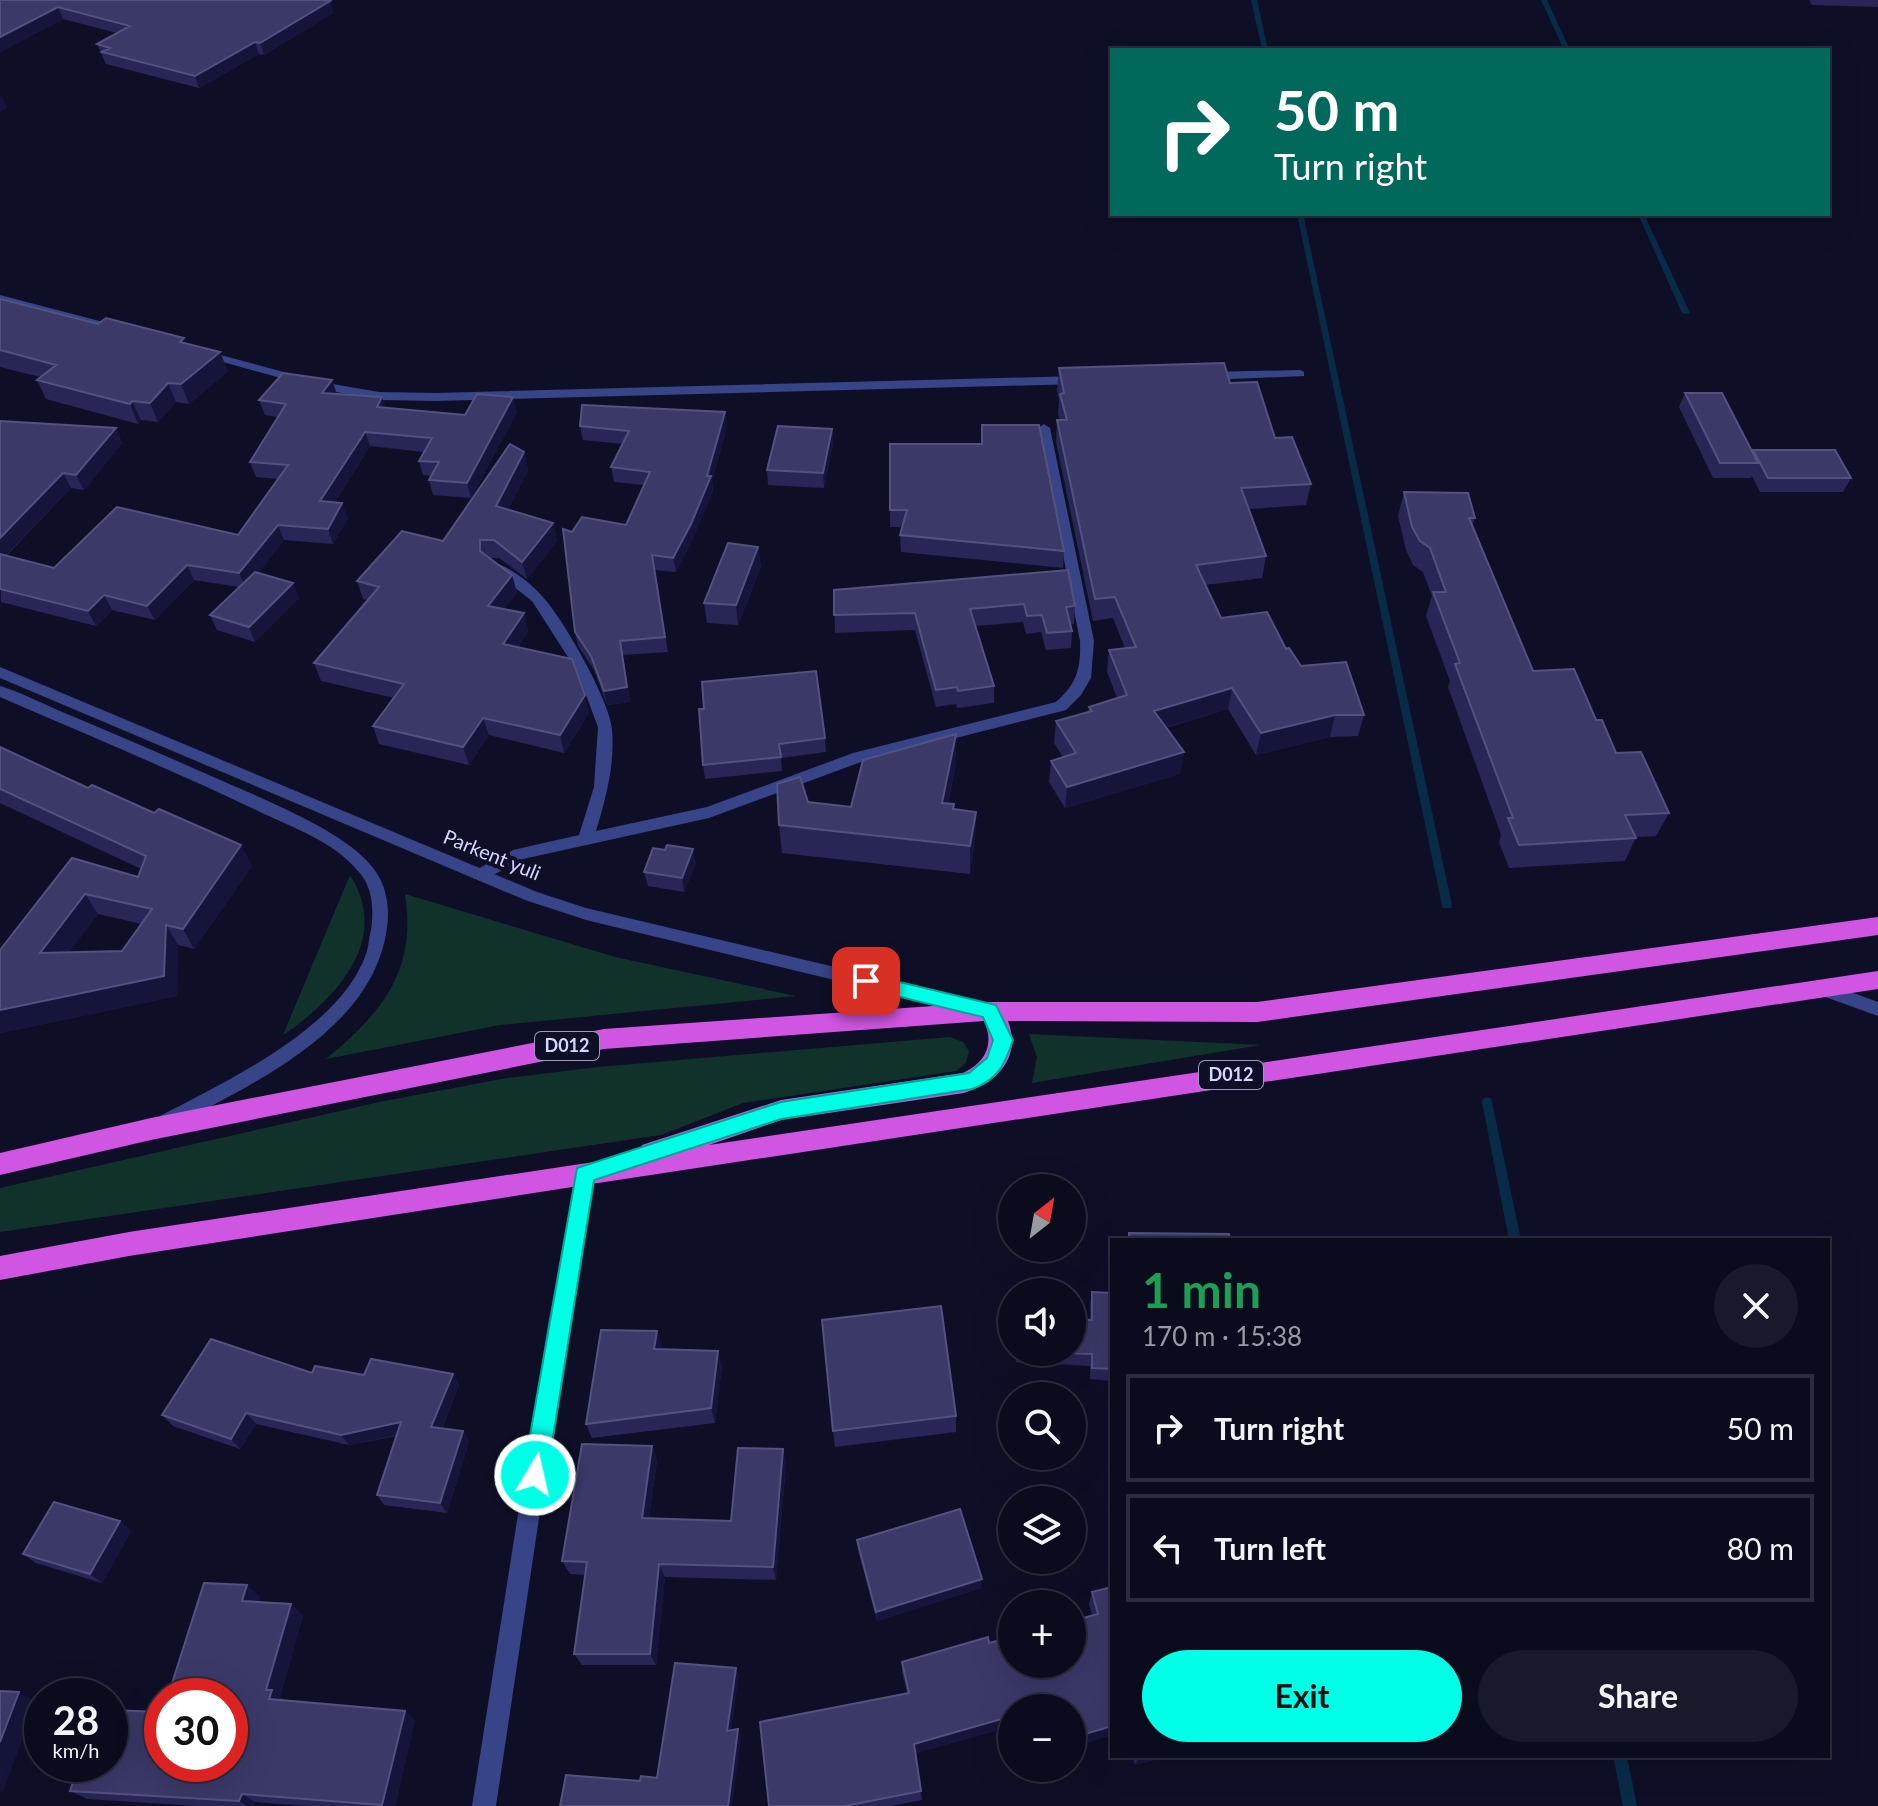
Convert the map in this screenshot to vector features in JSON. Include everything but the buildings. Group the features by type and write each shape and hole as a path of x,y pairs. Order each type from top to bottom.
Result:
{"highway":[{"name":"D012","path":"0,1164 151,1129 604,1039 990,1011 1257,1012 1878,926"},
{"name":"D012","path":"0,1268 129,1244 585,1174 1878,980"},
{"path":"585,1174 781,1110 972,1080 987,1072 1002,1052 1002,1035 990,1011"}],"street":[{"path":"0,298 115,329"},
{"path":"189,349 320,385 379,396 452,397 1096,379"},
{"path":"1190,377 1300,374"},
{"path":"480,875 519,854 709,812 858,757 1031,716 1061,706 1080,691 1088,668 1087,641 1044,428"},
{"path":"492,563 537,598 584,671 605,727 602,787 585,840"},
{"name":"Parkent yuli","path":"0,672 480,875 586,914 990,1011"},
{"path":"0,691 243,797 336,844 365,867 376,885 381,909 381,932 363,979 326,1021 273,1061 151,1129"},
{"path":"1817,988 1878,1009"},
{"path":"484,1806 558,1324 585,1174"}],"green space":[{"path":"350,875 361,899 365,922 361,945 352,966 338,986 303,1021 283,1035"},
{"path":"405,894 615,957 796,996 500,1025 326,1059 364,1024 391,987 406,945"},
{"path":"1029,1034 1261,1045 1032,1083 1037,1057"},
{"path":"950,1037 963,1042 969,1051 966,1063 956,1071 743,1103 661,1135 0,1232 0,1188 384,1101 507,1078 598,1067"}],"waterway":[{"path":"1254,0 1265,48"},
{"path":"1544,0 1566,48"},
{"path":"1300,216 1447,905"},
{"path":"1642,216 1686,313"},
{"path":"1487,1102 1515,1238"},
{"path":"1620,1758 1630,1806"}],"route":[{"path":"535,1475 585,1174 781,1110 964,1083 981,1077 1002,1052 1000,1028 990,1011 866,981"}]}
